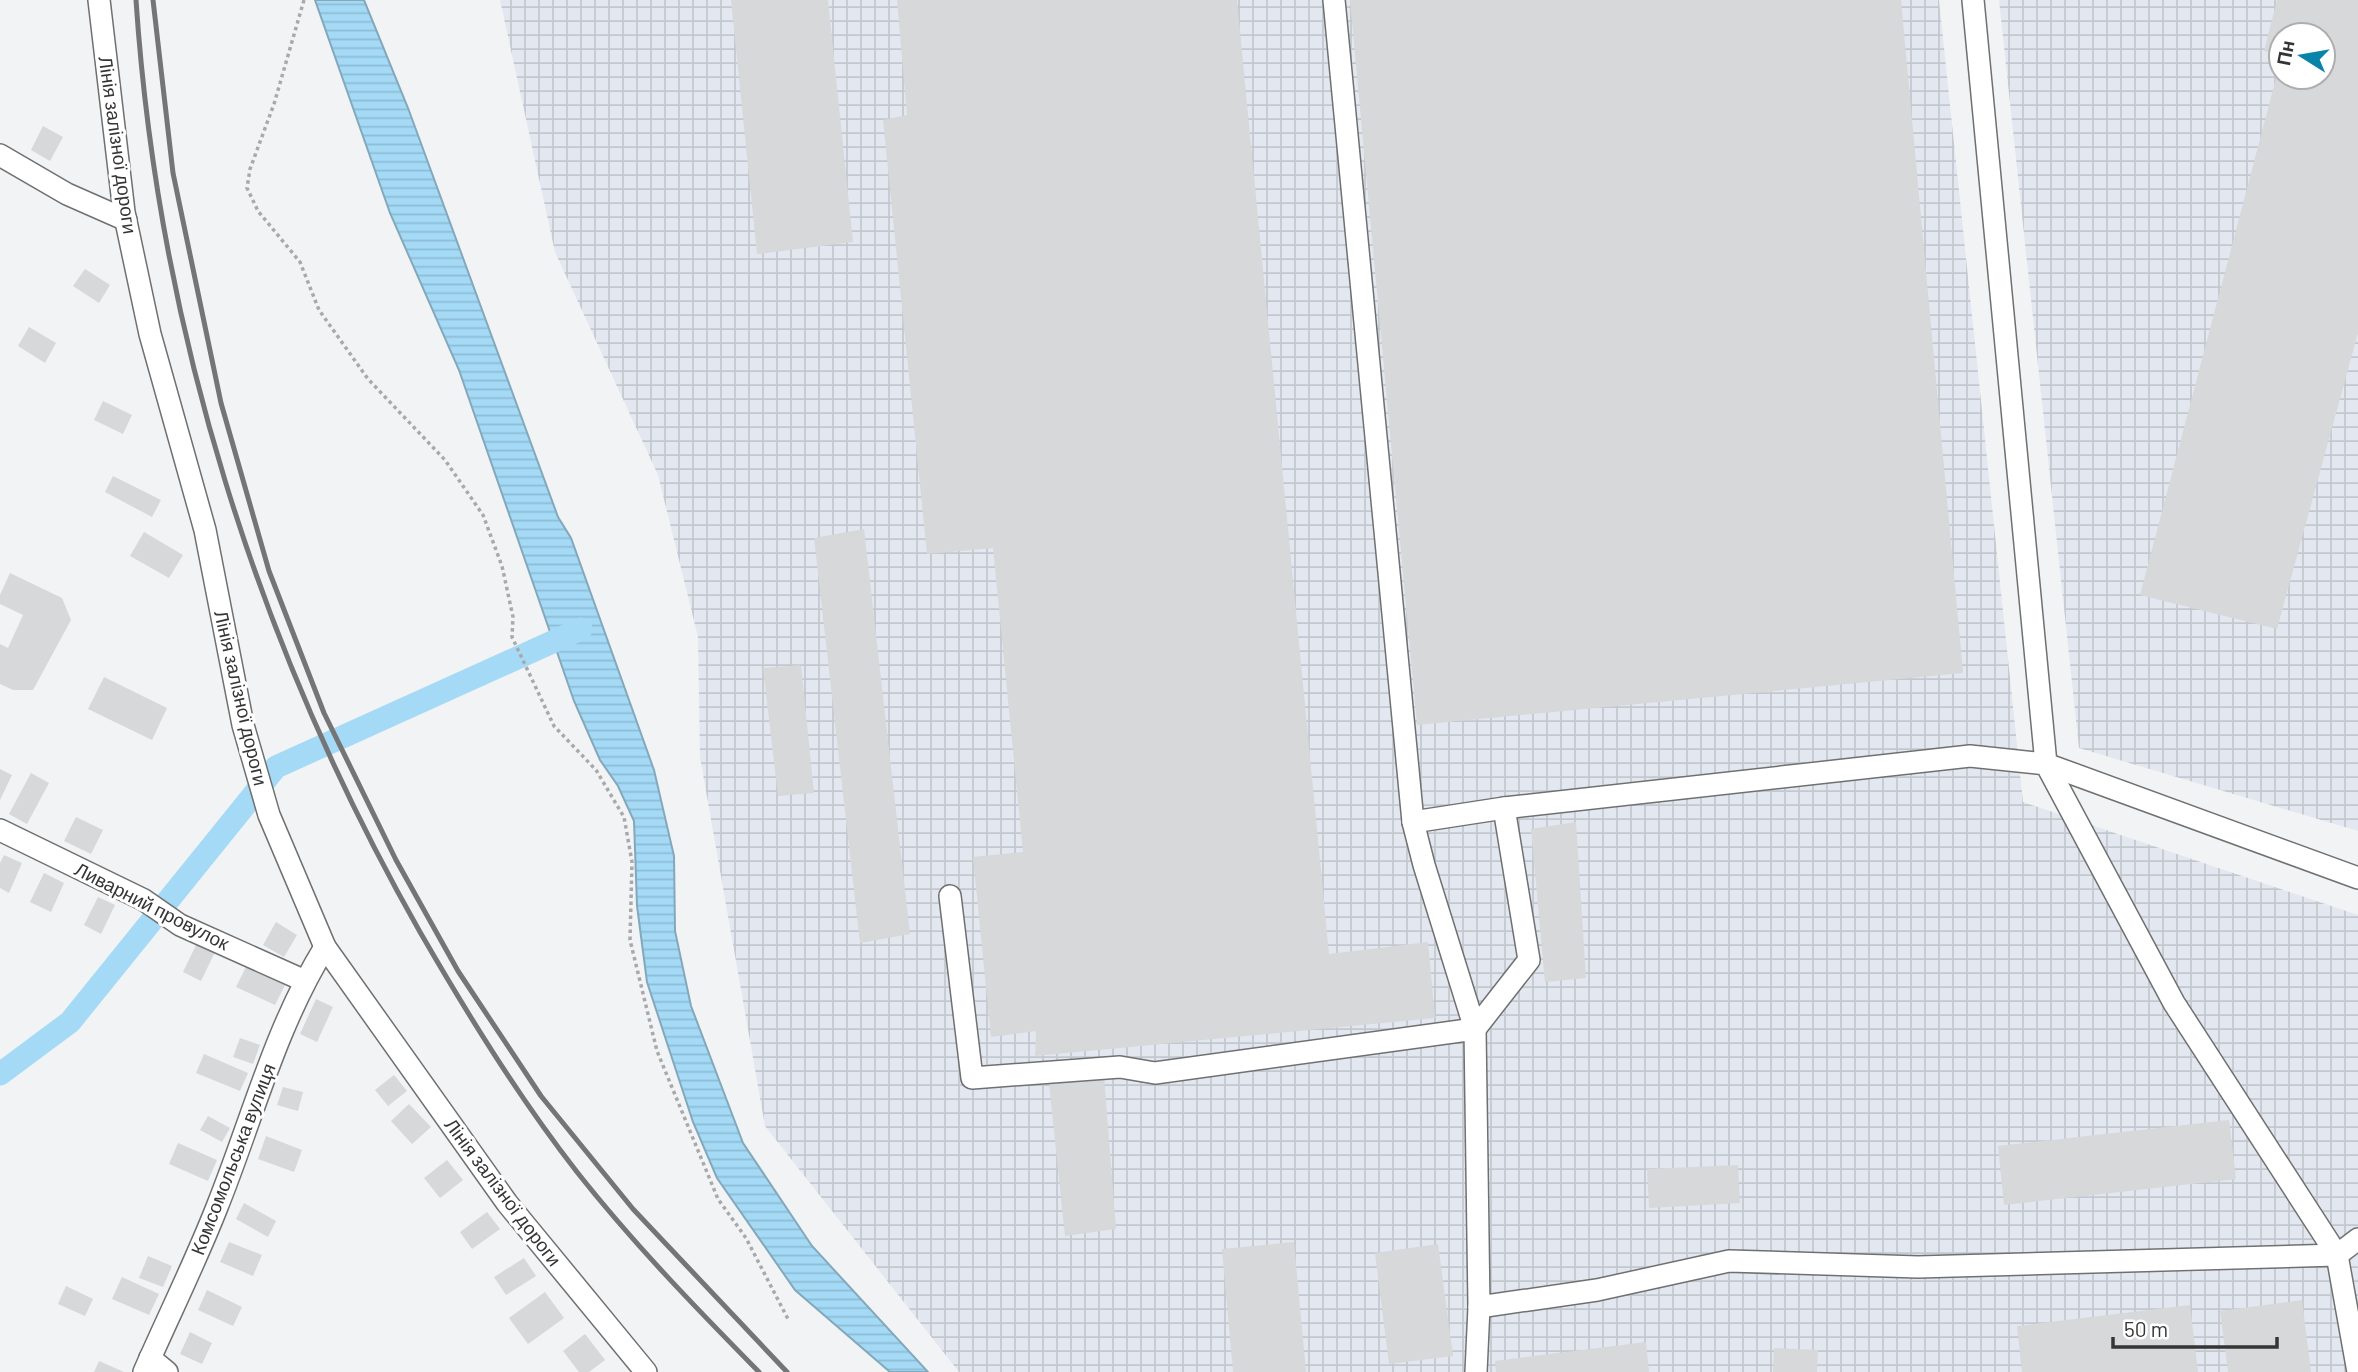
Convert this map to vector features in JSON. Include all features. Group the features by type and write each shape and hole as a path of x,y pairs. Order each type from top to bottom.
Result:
{"street":[{"name":"Лінія залізної дороги","path":"99,0 126,220 150,334 205,530 254,768 269,815 325,947 507,1203 646,1372"},
{"path":"1334,0 1413,822 1423,865 1475,1029 1479,1307 1476,1372"},
{"path":"1973,0 2046,764 2174,1003 2337,1255 2358,1372"},
{"path":"0,155 48,184 126,220"},
{"path":"1413,822 1504,808 1970,756 2046,764 2358,878"},
{"path":"950,895 972,1078 1120,1067 1155,1073 1475,1029 1530,960 1504,808"},
{"name":"Ливарний провулок","path":"0,830 144,900 180,925 305,981"},
{"name":"Комсомольська вулиця","path":"154,1367 217,1208 286,1021 325,947"},
{"path":"1479,1307 1597,1290 1729,1261 1918,1267 2337,1255 2358,1239"}],"path":[{"path":"304,0 274,104 250,169 247,188 258,211 300,262 319,310 368,379 445,460 483,515 502,566 513,617 512,637 554,726 596,770 624,817 632,862 630,940 657,1051 718,1199 746,1238 789,1321"}],"shaded area":[{"path":"500,0 1939,0 2023,802 2358,915 2358,1372 959,1372 765,1126 700,757 698,637 658,475 555,252"},
{"path":"1999,0 2358,0 2358,831 2079,748"}],"water":[{"path":"315,0 364,0 408,108 558,517 571,538 654,770 674,856 675,931 691,1006 743,1143 812,1246 928,1372 890,1372 795,1290 717,1178 693,1122 647,982 637,906 634,821 618,786 600,760 574,701 459,370 390,213"}],"building":[{"path":"731,0 828,0 853,242 757,254"},
{"path":"897,0 1237,0 1329,954 1428,942 1435,1018 1035,1056 1036,1031 991,1037 973,857 1023,852 993,548 927,554 883,120 907,115"},
{"path":"1350,0 1901,0 1963,673 1417,725"},
{"path":"2277,0 2358,0 2358,333 2277,629 2140,595 2273,91 2337,91 2337,21 2272,21"},
{"path":"43,126 63,137 50,161 31,150"},
{"path":"85,269 110,285 99,303 73,286"},
{"path":"29,327 56,343 45,363 18,346"},
{"path":"103,401 132,415 123,434 94,420"},
{"path":"113,476 161,500 152,517 105,492"},
{"path":"864,529 910,934 860,943 814,538"},
{"path":"144,532 183,555 169,578 130,556"},
{"path":"10,573 62,598 71,620 33,690 13,690 0,684 0,644 8,648 23,615 0,604 0,595"},
{"path":"801,665 814,793 778,796 763,668"},
{"path":"104,677 167,708 152,740 88,709"},
{"path":"0,769 12,775 0,800"},
{"path":"31,773 49,783 27,824 9,814"},
{"path":"76,817 103,830 91,854 64,841"},
{"path":"1576,822 1586,978 1545,982 1531,829"},
{"path":"4,855 22,863 9,893 0,888 0,863"},
{"path":"44,873 64,883 51,912 30,902"},
{"path":"98,897 115,905 101,934 84,925"},
{"path":"276,922 297,935 284,957 263,945"},
{"path":"197,943 215,952 201,981 183,972"},
{"path":"246,967 285,985 275,1005 236,987"},
{"path":"316,999 333,1007 317,1042 300,1034"},
{"path":"240,1038 260,1045 253,1064 233,1057"},
{"path":"204,1054 248,1073 240,1091 196,1073"},
{"path":"394,1075 407,1091 388,1106 375,1090"},
{"path":"1104,1076 1116,1229 1065,1236 1049,1084"},
{"path":"283,1087 303,1092 298,1111 277,1105"},
{"path":"409,1104 431,1127 412,1144 391,1121"},
{"path":"208,1116 230,1128 222,1142 200,1130"},
{"path":"2229,1120 2236,1179 2004,1205 1998,1146"},
{"path":"266,1136 302,1150 294,1172 258,1159"},
{"path":"178,1143 217,1160 208,1181 169,1164"},
{"path":"447,1160 463,1180 440,1198 424,1178"},
{"path":"1738,1165 1740,1203 1649,1208 1647,1169"},
{"path":"244,1203 276,1221 268,1237 236,1219"},
{"path":"487,1212 500,1229 472,1249 460,1232"},
{"path":"229,1242 262,1255 253,1276 220,1262"},
{"path":"1294,1242 1306,1372 1233,1372 1222,1249"},
{"path":"1438,1244 1453,1356 1389,1364 1375,1253"},
{"path":"148,1256 172,1266 163,1287 139,1278"},
{"path":"524,1258 536,1276 506,1295 494,1277"},
{"path":"122,1277 159,1294 149,1315 112,1299"},
{"path":"66,1286 93,1299 85,1316 58,1304"},
{"path":"207,1290 242,1307 233,1326 198,1310"},
{"path":"545,1292 564,1318 528,1344 509,1318"},
{"path":"2302,1300 2311,1372 2228,1372 2220,1311"},
{"path":"2190,1305 2198,1372 2022,1372 2017,1326"},
{"path":"190,1332 212,1343 202,1364 180,1354"},
{"path":"585,1334 605,1360 589,1372 579,1372 563,1351"},
{"path":"1646,1342 1649,1372 1496,1372 1495,1361"},
{"path":"1774,1348 1818,1350 1817,1372 1773,1372"},
{"path":"99,1361 124,1372 94,1372"}],"waterway":[{"path":"0,1074 70,1022 276,767 581,629"}],"railway":[{"path":"136,0 148,123 167,244 193,364 226,482 265,598 310,712 362,824 420,932 514,1085 577,1172 620,1224 759,1372"},
{"path":"153,0 173,173 221,403 269,571 324,713 396,860 458,971 541,1096 633,1209 787,1372"}]}
